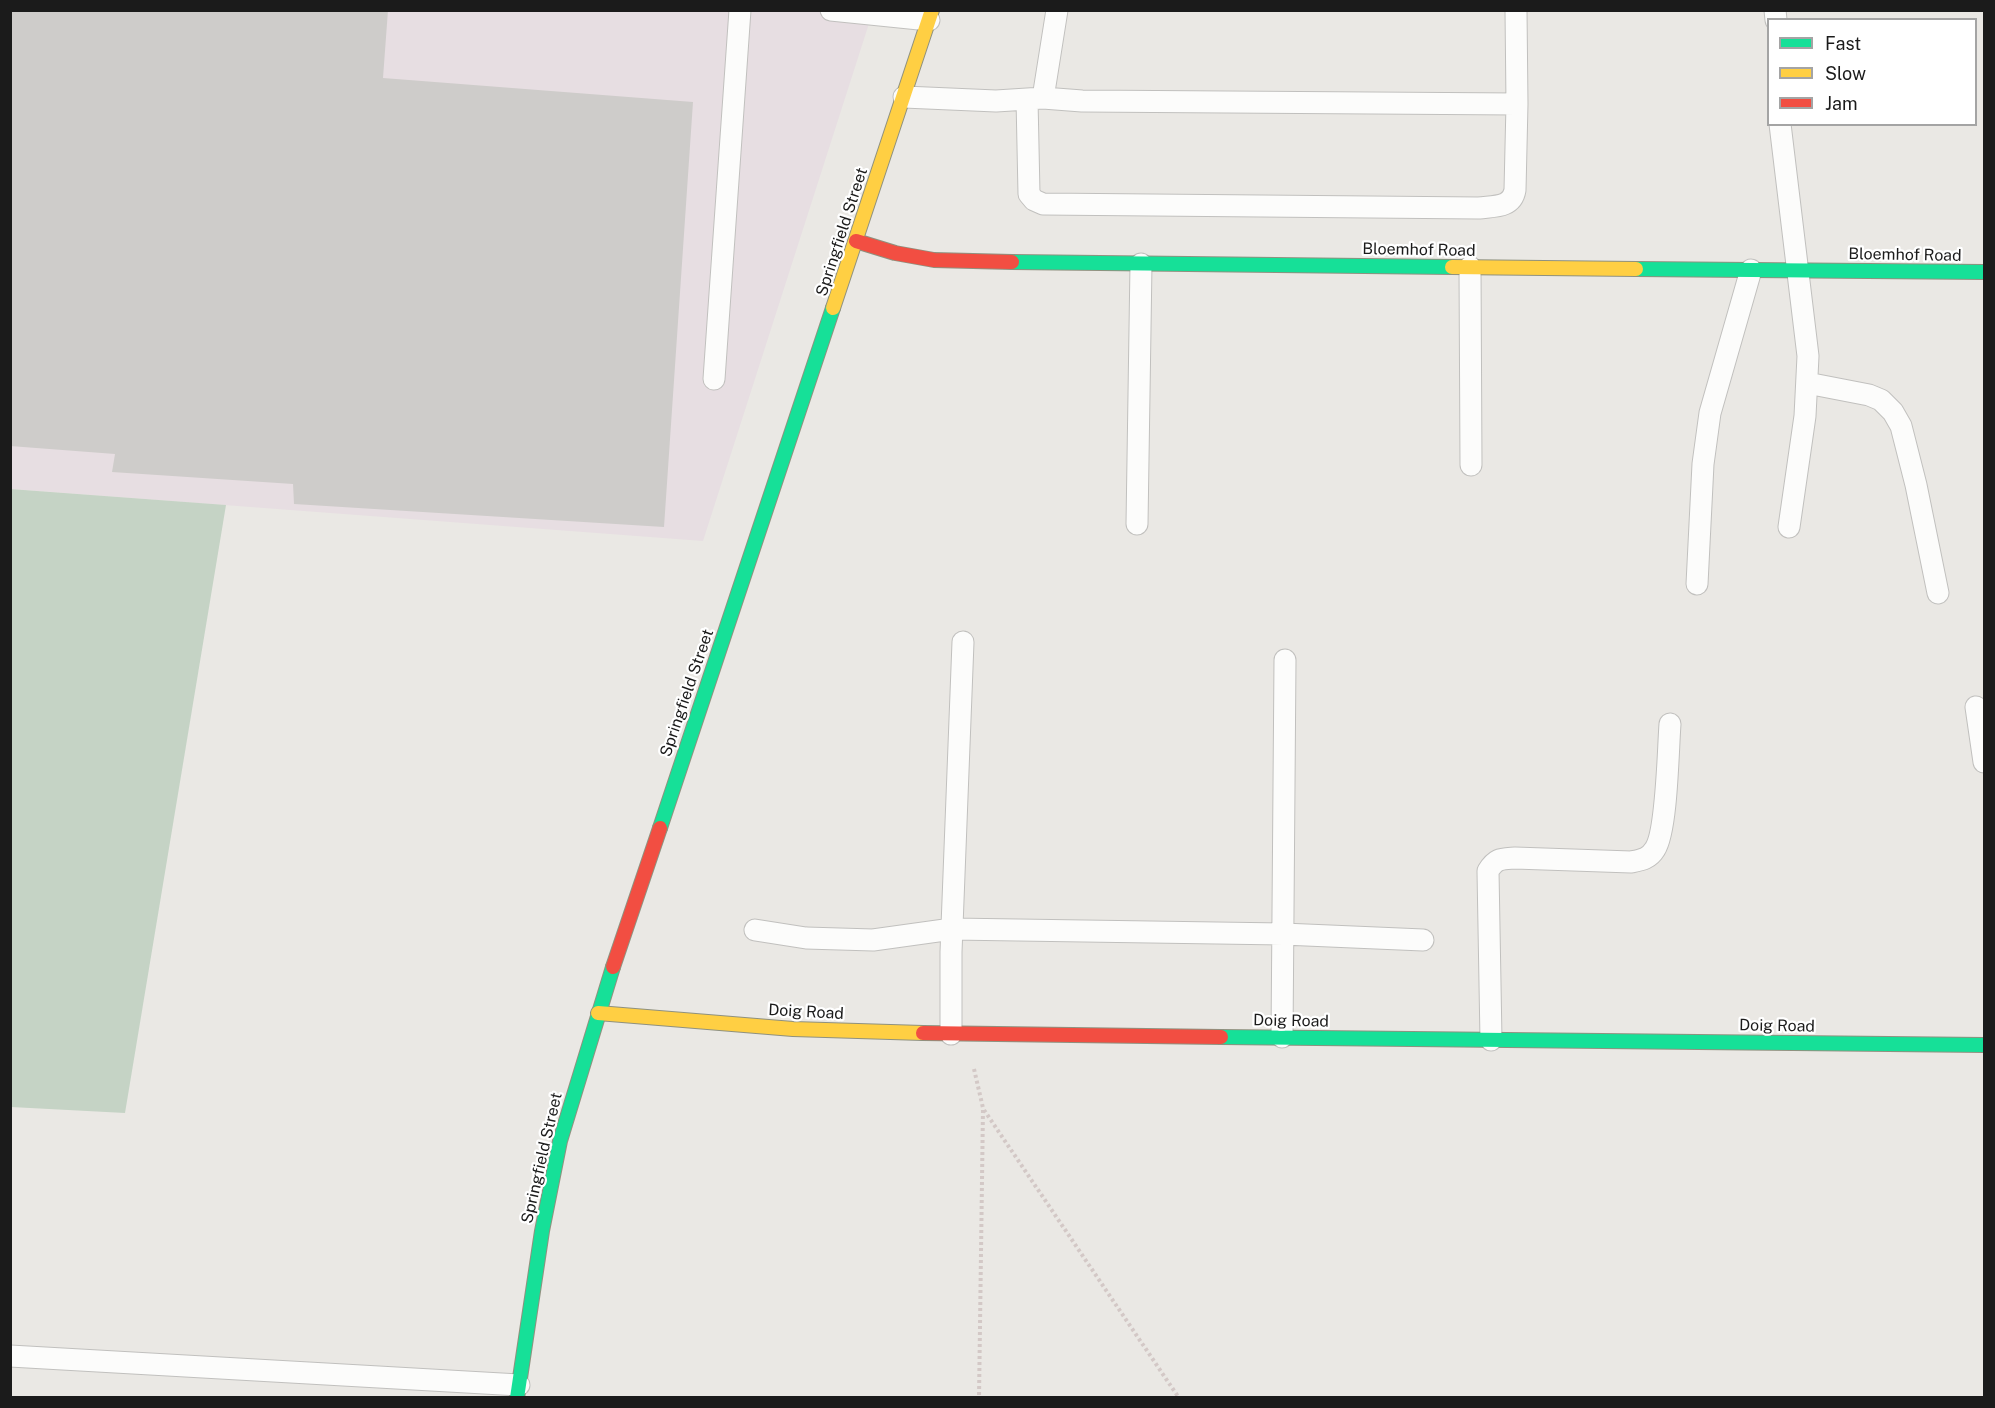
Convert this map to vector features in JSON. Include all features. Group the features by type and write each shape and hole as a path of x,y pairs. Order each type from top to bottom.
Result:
{"street":[{"name":"Springfield Street","path":"518,1391 542,1230 560,1141 598,1013 931,15"},
{"name":"Bloemhof Road","path":"856,241 895,253 934,260 976,262 1984,272"},
{"name":"Doig Road","path":"598,1013 793,1029 959,1034 1984,1045"}],"lane":[{"path":"714,379 740,10"},
{"path":"831,10 931,15"},
{"path":"1057,10 1035,99 1029,194 1034,200 1052,205 1467,207 1499,206 1509,203 1514,198 1517,104 1516,10"},
{"path":"904,97 996,101 1035,99 1517,104"},
{"path":"1780,126 1808,356 1805,416 1789,527"},
{"path":"1137,524 1141,264"},
{"path":"1470,267 1471,465"},
{"path":"1697,584 1703,464 1710,413 1751,270"},
{"path":"1807,383 1869,395 1881,400 1897,419 1901,426 1916,485 1938,593"},
{"path":"959,1034 952,929 963,642"},
{"path":"1282,1037 1285,660"},
{"path":"1976,707 1984,762"},
{"path":"1491,1040 1488,871 1493,862 1515,858 1631,862 1644,860 1653,852 1658,843 1662,825 1670,724"},
{"path":"755,930 806,938 873,940 952,929 1283,934 1424,940"},
{"path":"10,1356 518,1391"}],"path":[{"path":"959,1034 983,1108 1179,1398"},
{"path":"979,1398 983,1108"}],"shaded area":[{"path":"10,11 873,11 703,541 11,489"}],"green space":[{"path":"10,489 226,505 125,1113 11,1107"}],"building":[{"path":"10,10 388,10 383,78 693,102 664,527 294,504 293,484 112,472 115,454 10,446"}],"traffic: fast":[{"path":"1012,262 1452,267"},
{"path":"1636,269 1984,272"},
{"path":"660,828 833,308"},
{"path":"517,1398 542,1231 560,1141 613,967"},
{"path":"1221,1037 1984,1045"}],"traffic: slow":[{"path":"833,308 932,10"},
{"path":"1452,267 1636,269"},
{"path":"598,1013 793,1029 923,1033"}],"traffic: jam":[{"path":"856,241 895,253 934,260 1012,262"},
{"path":"613,967 660,828"},
{"path":"923,1033 1221,1037"}]}
